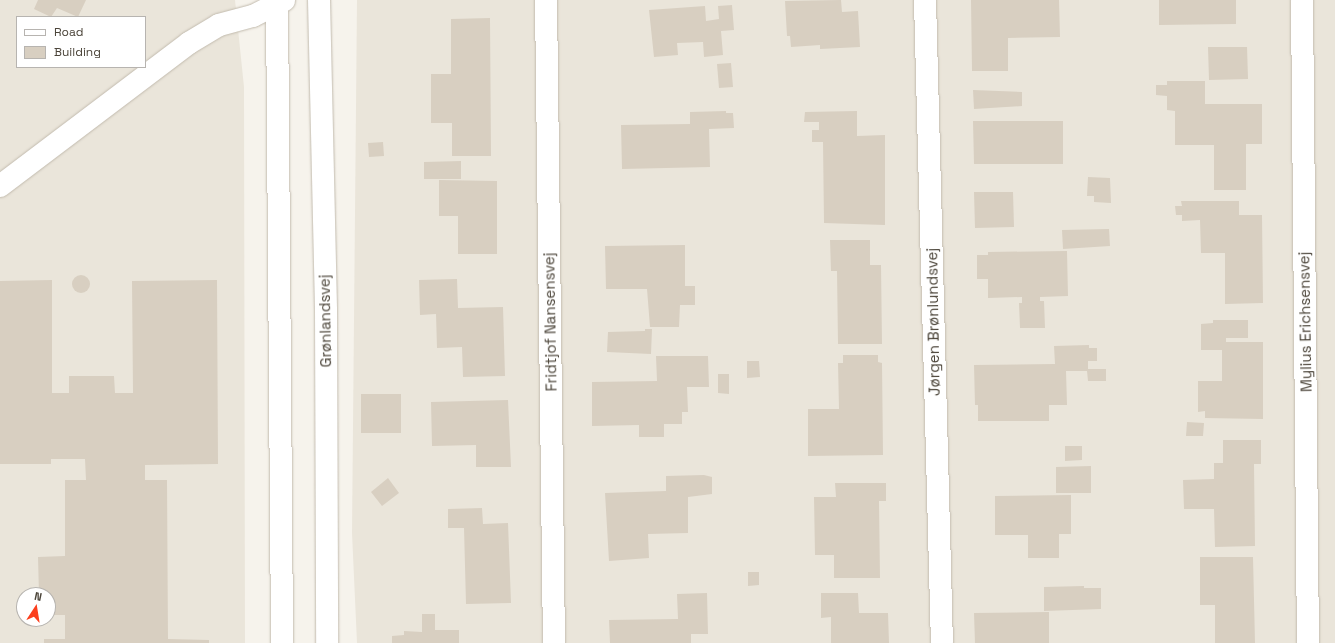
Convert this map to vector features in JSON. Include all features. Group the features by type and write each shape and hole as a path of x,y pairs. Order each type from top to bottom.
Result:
{"street":[{"name":"Grønlandsvej","path":"319,0 326,310 327,643"},
{"name":"Fridtjof Nansensvej","path":"546,0 554,643"},
{"name":"Jørgen Brønlundsvej","path":"925,0 942,643"},
{"name":"Mylius Erichsensvej","path":"1302,0 1308,643"},
{"path":"0,186 189,43 219,25 253,16 280,1 282,643"}],"shaded area":[{"path":"0,0 235,0 244,87 245,643 0,643"},
{"path":"357,0 1335,0 1335,643 357,643 352,533"}],"building":[{"path":"38,0 86,0 78,16 57,8 52,16 49,16 34,9"},
{"path":"841,0 842,12 858,11 860,47 820,49 820,45 791,47 790,36 787,36 785,1"},
{"path":"971,0 1059,0 1060,37 1008,38 1008,71 972,71"},
{"path":"1159,0 1236,0 1236,24 1159,25"},
{"path":"732,5 734,30 721,31 723,55 704,57 703,42 677,43 678,55 654,57 649,10 705,6 706,21 719,19 718,6"},
{"path":"490,18 491,156 452,156 452,123 431,123 431,74 451,74 451,19"},
{"path":"1208,47 1247,47 1248,79 1209,80"},
{"path":"731,63 733,87 719,88 717,64"},
{"path":"1167,81 1205,81 1205,104 1262,104 1262,144 1246,144 1246,190 1214,190 1214,145 1175,145 1175,111 1167,110 1167,96 1156,95 1156,85 1167,85"},
{"path":"973,90 1022,92 1022,106 974,109"},
{"path":"726,111 726,113 733,113 734,128 709,129 710,167 622,169 621,125 690,124 690,112"},
{"path":"857,111 857,136 885,135 885,225 824,223 823,142 812,142 812,130 819,130 819,122 804,122 805,112"},
{"path":"973,121 1063,121 1063,164 974,164"},
{"path":"383,142 384,156 369,157 368,143"},
{"path":"461,161 461,179 424,179 424,162"},
{"path":"1088,177 1110,178 1111,203 1094,202 1094,196 1087,196"},
{"path":"439,180 497,181 497,254 458,254 458,216 439,216"},
{"path":"974,192 1013,192 1014,227 975,228"},
{"path":"1181,201 1239,201 1239,215 1262,215 1263,303 1225,304 1225,253 1201,253 1200,220 1182,221 1182,215 1176,215 1175,206 1182,206"},
{"path":"1109,229 1110,246 1063,249 1062,230"},
{"path":"830,240 870,240 870,265 881,265 882,344 838,344 837,271 831,271"},
{"path":"685,245 685,286 695,286 695,305 680,305 679,327 650,327 647,289 606,289 605,246"},
{"path":"1067,251 1068,296 1040,297 1040,301 1044,301 1045,328 1020,328 1019,303 1022,303 1022,297 988,298 988,279 977,279 977,255 988,255 988,252"},
{"path":"81,275 87,278 90,284 87,290 81,293 75,290 72,284 75,278"},
{"path":"457,279 458,308 503,307 505,376 463,377 462,347 437,348 436,314 420,315 419,280"},
{"path":"52,280 52,393 69,393 69,376 114,376 115,393 133,393 132,281 217,280 218,464 145,465 145,480 167,480 168,639 209,640 209,643 44,643 44,639 65,639 65,615 56,615 56,587 39,587 38,557 65,556 65,480 86,480 85,459 51,459 51,464 0,464 0,281"},
{"path":"1213,320 1248,320 1248,338 1226,338 1226,342 1263,342 1263,419 1205,418 1205,411 1198,412 1198,381 1222,381 1222,350 1201,350 1201,324 1213,323"},
{"path":"645,329 652,329 651,354 607,352 608,332 645,331"},
{"path":"1089,345 1089,348 1097,348 1097,361 1088,361 1088,369 1106,369 1106,381 1088,381 1087,371 1066,371 1067,405 1049,405 1049,421 978,421 978,405 975,405 974,365 1055,364 1054,346"},
{"path":"843,355 878,355 878,362 882,363 883,455 808,456 808,409 839,409 838,363 843,363"},
{"path":"656,356 708,356 709,387 687,387 688,412 682,412 682,424 664,424 664,437 639,437 639,425 592,426 592,382 657,381"},
{"path":"747,361 759,361 760,377 747,378"},
{"path":"718,374 729,374 729,394 718,393"},
{"path":"361,394 401,394 401,433 361,433"},
{"path":"508,400 511,467 476,467 476,445 432,446 431,402"},
{"path":"1187,422 1204,423 1203,436 1186,436"},
{"path":"1223,440 1261,440 1261,464 1254,464 1255,546 1215,547 1214,509 1184,509 1183,480 1214,479 1214,463 1223,463"},
{"path":"1065,446 1082,446 1082,460 1065,461"},
{"path":"1091,466 1091,493 1056,493 1056,467"},
{"path":"704,475 712,477 712,494 688,497 688,533 648,534 649,558 609,561 605,493 666,491 666,476"},
{"path":"388,478 399,493 382,506 371,492"},
{"path":"835,483 886,483 886,501 879,501 880,578 834,578 834,555 815,555 814,497 836,497"},
{"path":"1071,495 1071,534 1059,534 1059,558 1028,558 1028,535 995,535 995,496"},
{"path":"482,508 483,524 508,523 511,603 466,604 464,528 448,528 448,509"},
{"path":"1200,557 1253,557 1255,643 1215,643 1215,605 1200,605"},
{"path":"748,572 759,572 759,585 748,586"},
{"path":"1084,586 1084,588 1101,588 1101,609 1044,611 1044,587"},
{"path":"707,593 708,634 691,634 691,643 610,643 609,620 678,619 677,594"},
{"path":"821,593 858,593 859,613 888,613 889,643 831,643 831,617 821,618"},
{"path":"1049,612 1049,643 975,643 974,613"},
{"path":"422,614 435,614 435,630 459,630 459,643 392,643 392,636 404,635 404,631 422,632"}]}
